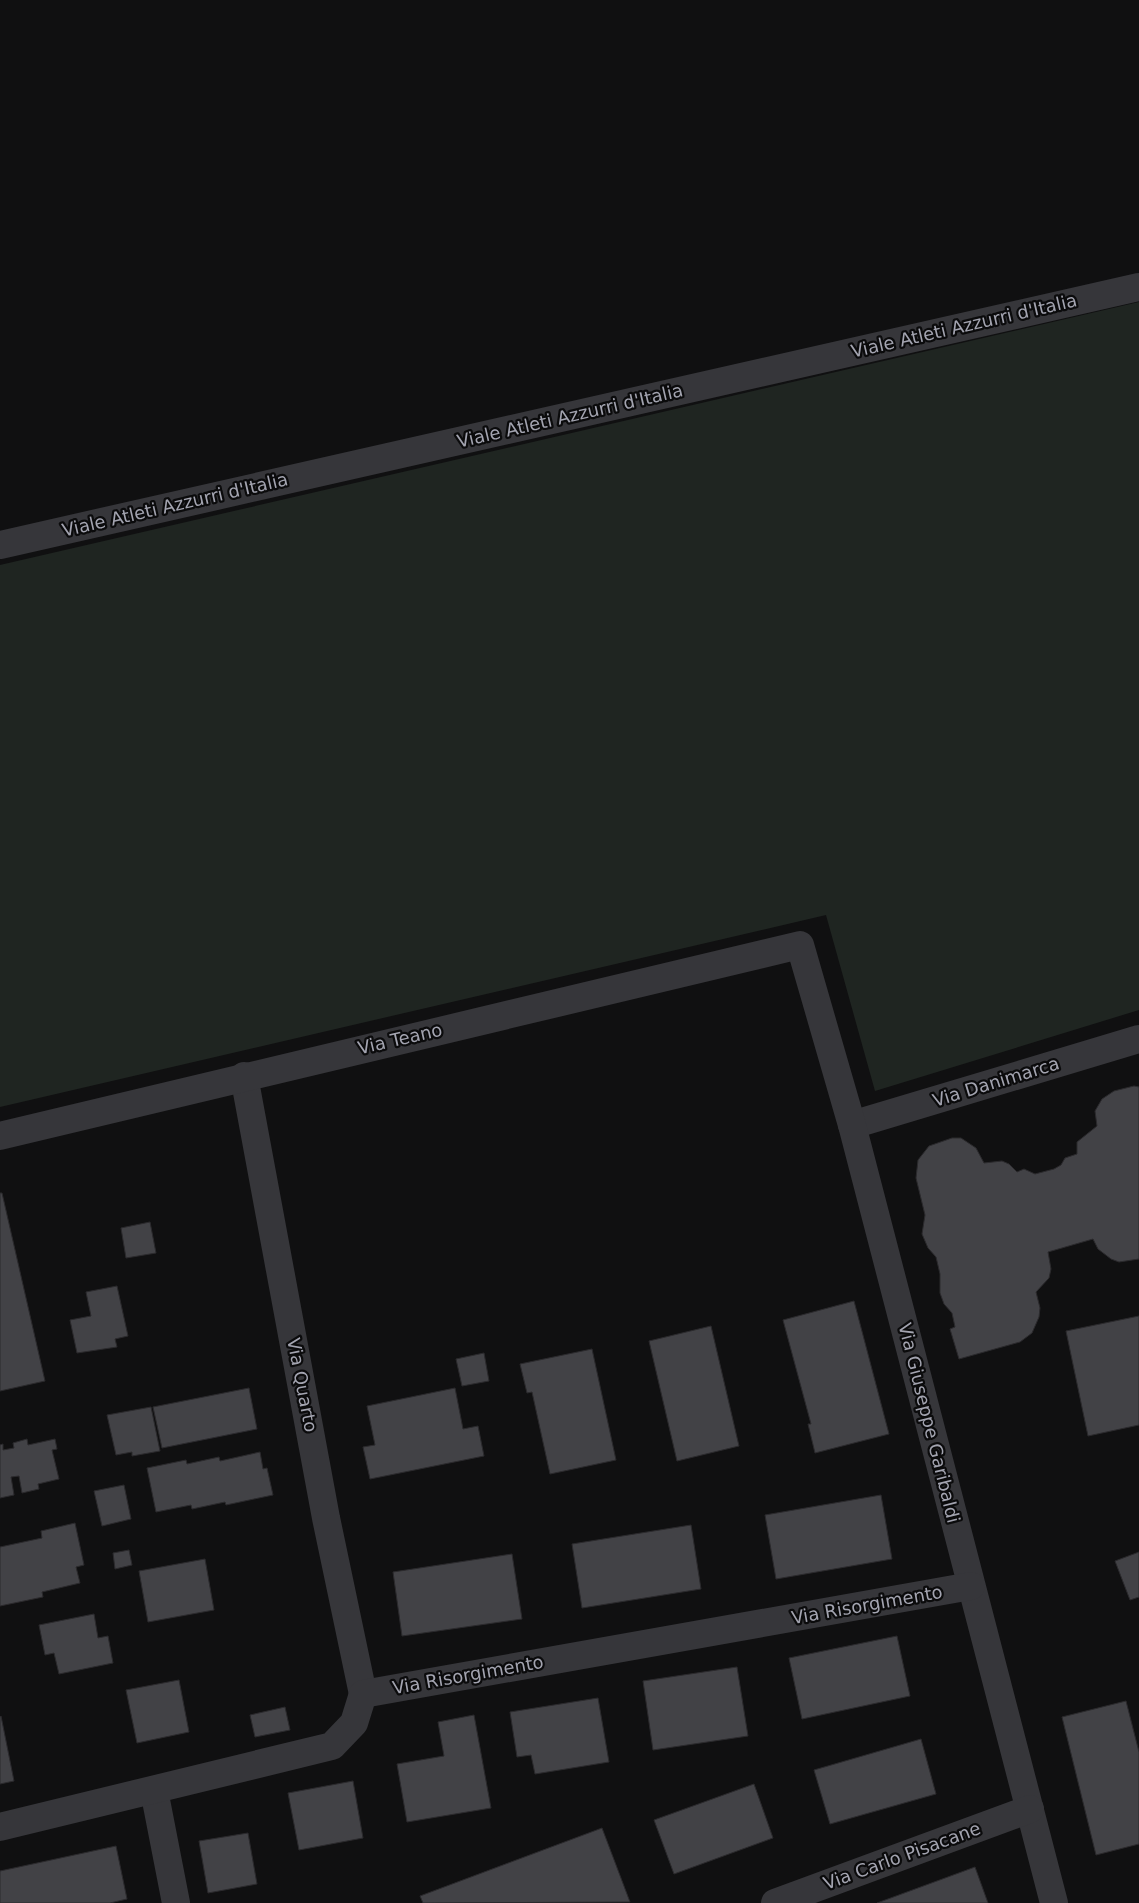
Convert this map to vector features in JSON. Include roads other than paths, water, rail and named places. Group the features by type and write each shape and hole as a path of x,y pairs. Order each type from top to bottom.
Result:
{"street":[{"name":"Viale Atleti Azzurri d'Italia","path":"0,545 1139,286"},
{"name":"Via Teano","path":"0,1136 244,1076 800,945"},
{"name":"Via Giuseppe Garibaldi","path":"800,945 852,1125 1054,1903"},
{"name":"Via Danimarca","path":"852,1125 1139,1039"},
{"name":"Via Quarto","path":"244,1076 326,1518 363,1694"},
{"name":"Via Risorgimento","path":"363,1694 972,1586"},
{"path":"0,1827 332,1746 354,1723 363,1694"},
{"path":"154,1790 176,1903"},
{"name":"Via Carlo Pisacane","path":"775,1903 1030,1809"}]}
